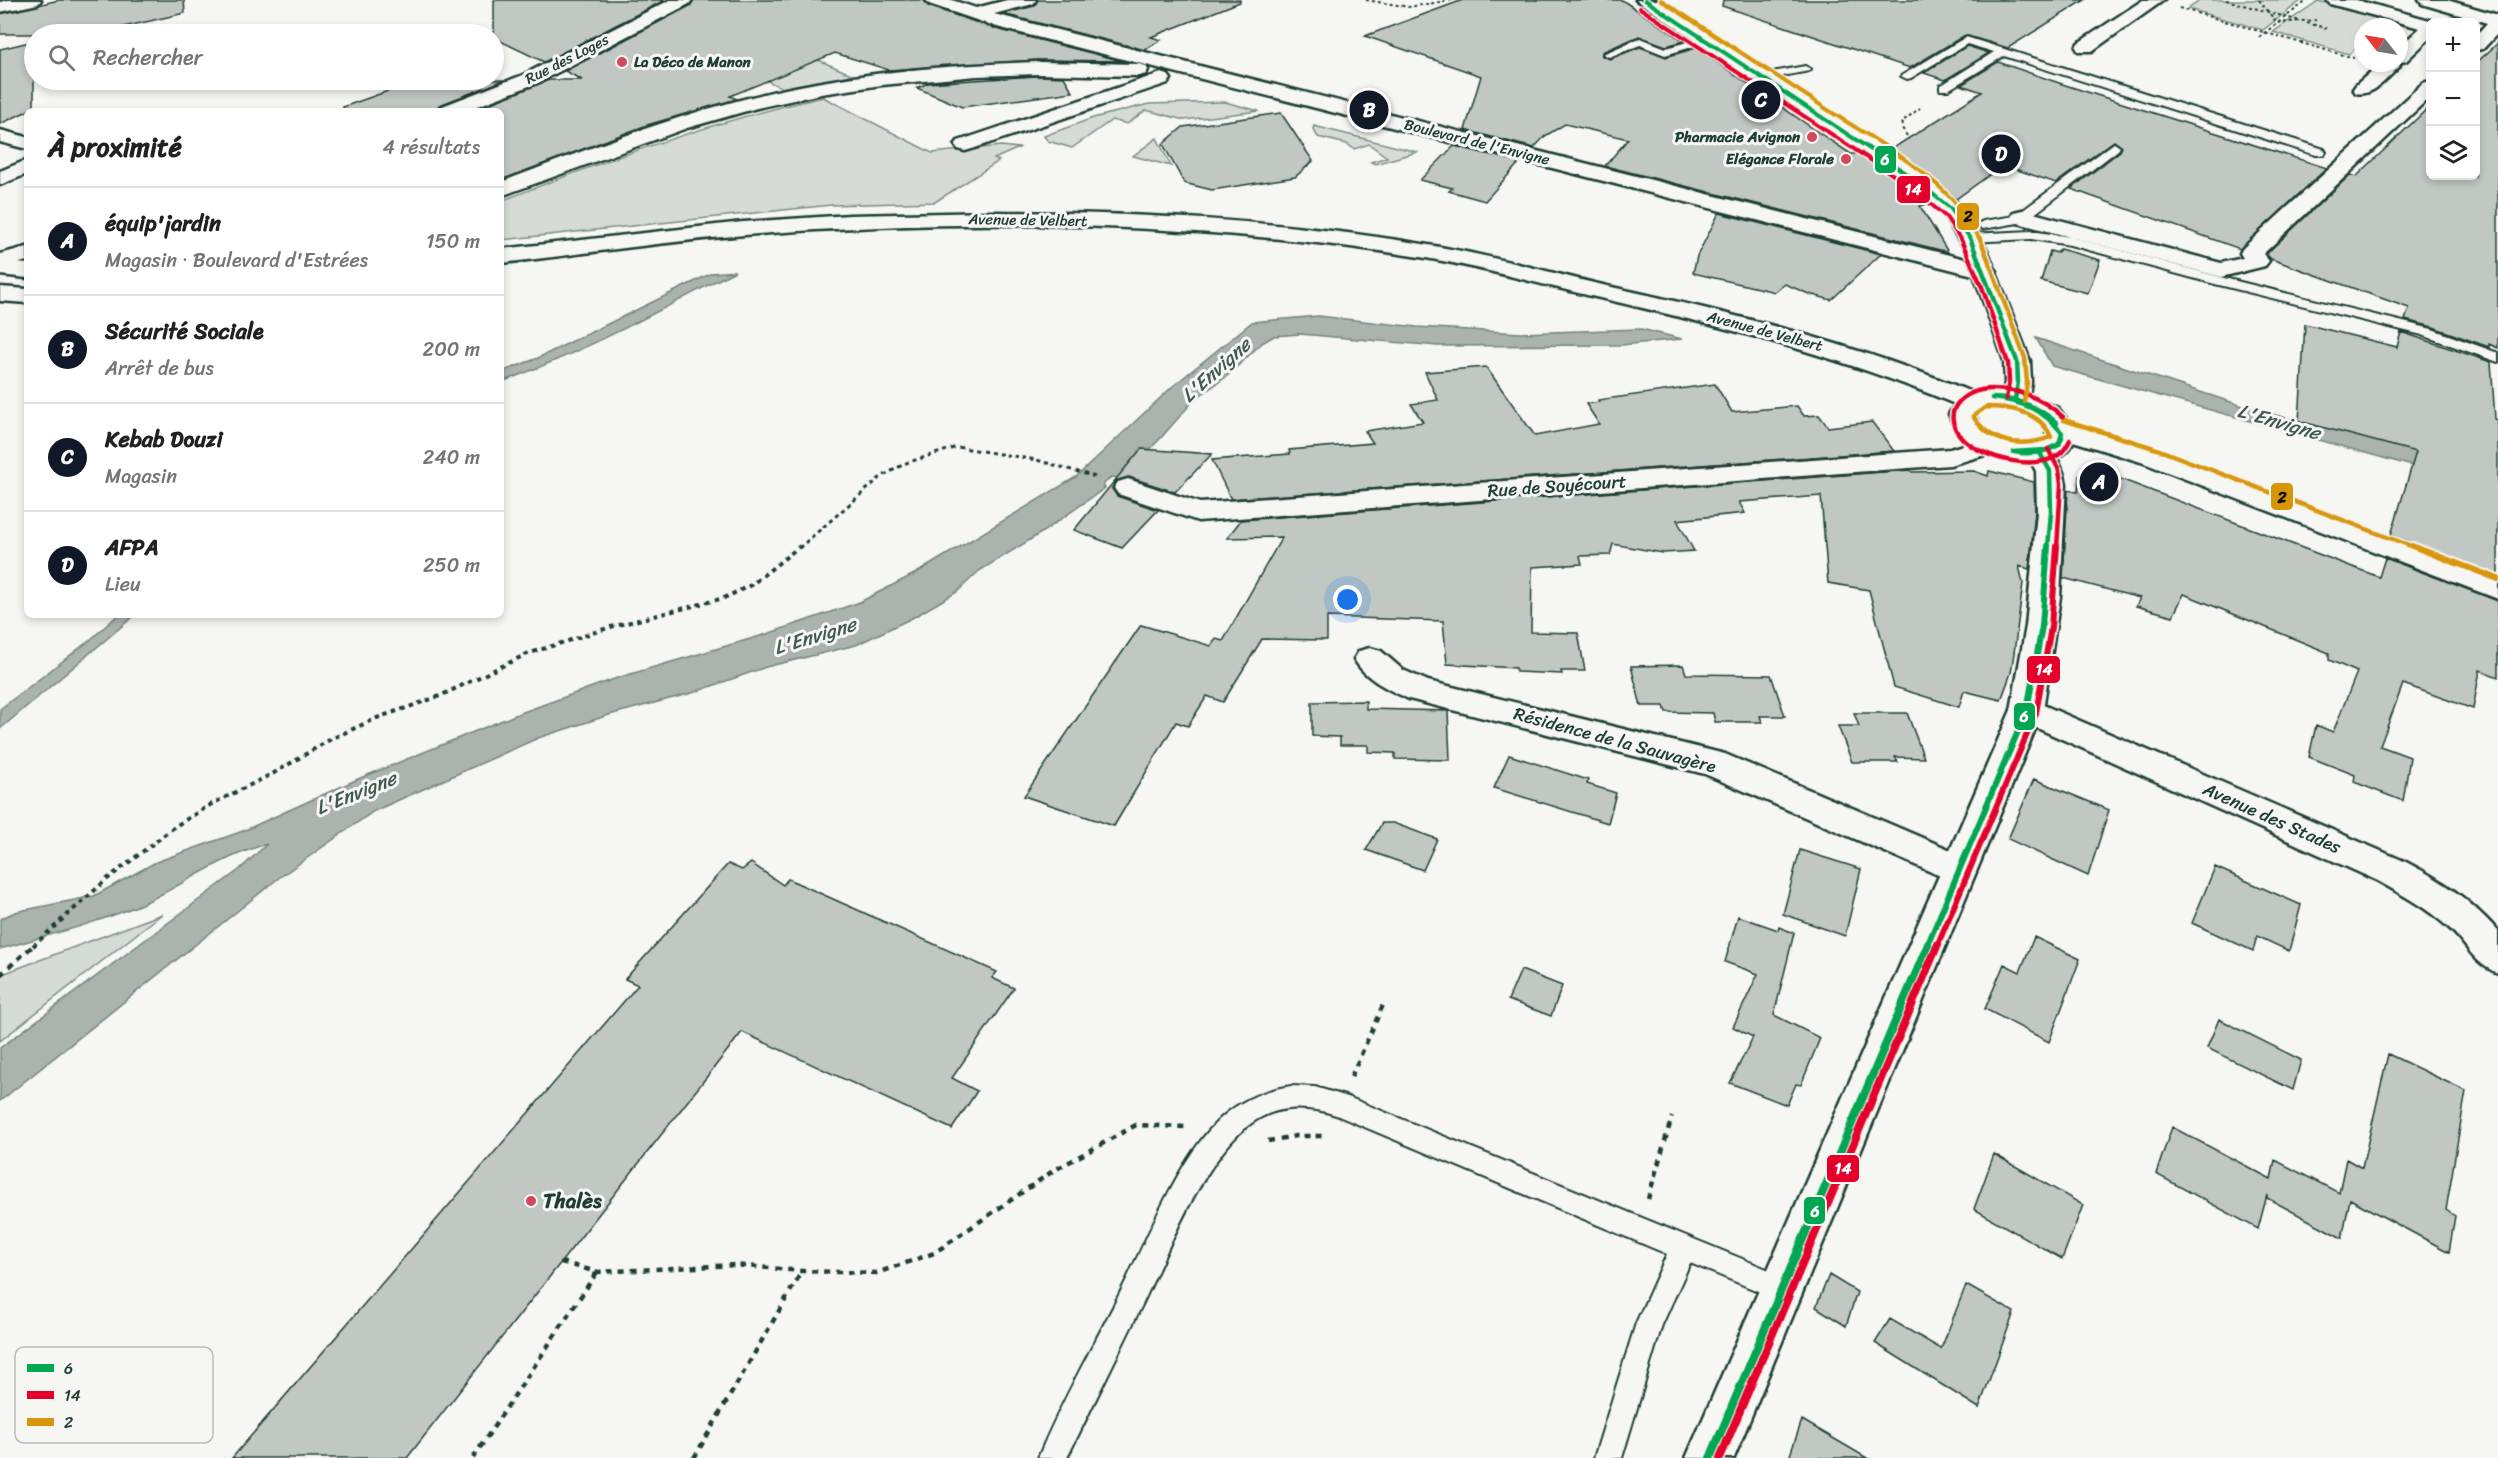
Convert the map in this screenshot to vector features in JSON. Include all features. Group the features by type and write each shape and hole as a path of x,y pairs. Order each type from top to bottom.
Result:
{"street":[{"path":"0,6 32,0"},
{"name":"Rue des Loges","path":"504,89 531,79 683,0"},
{"name":"Boulevard de l'Envigne","path":"935,0 975,14 1191,70 1985,271"},
{"path":"975,14 1027,0"},
{"path":"1645,0 1912,177 1937,196 1966,231 1985,271 2017,361 2018,382 2015,400"},
{"path":"2336,0 2426,26"},
{"path":"2428,0 2498,22 2480,40"},
{"path":"2085,47 2154,1"},
{"path":"2408,48 2426,31"},
{"path":"504,189 660,130 720,111 801,92 924,74 993,69 1191,70"},
{"path":"965,145 1191,70"},
{"path":"2363,88 2382,72"},
{"name":"Rue des Loges","path":"455,108 502,90"},
{"path":"2022,217 2221,270 2257,261 2251,253 2426,91"},
{"path":"0,136 24,142"},
{"path":"0,179 24,167"},
{"name":"Avenue de Velbert","path":"504,256 702,232 775,226 985,218 1130,222 1352,241 1455,256 1732,322 1822,346 1914,377 1973,402"},
{"name":"Avenue de Velbert","path":"504,277 699,252 772,246 983,237 1122,240 1238,247 1551,280"},
{"path":"0,261 24,255"},
{"path":"0,268 24,271"},
{"path":"0,294 24,296"},
{"path":"1998,398 2015,400 2044,411 2055,420 2061,429 2062,437 2059,444 2040,453 2005,451 1989,445 1972,434 1963,422 1962,414 1973,402 1998,398"},
{"path":"2061,429 2151,456 2498,589"},
{"name":"Rue de Soyécourt","path":"1128,488 1198,512 1950,457 1989,445"},
{"path":"1710,1458 2027,710 2038,660 2048,569 2052,484 2050,471 2040,453"},
{"name":"Résidence de la Sauvagère","path":"1370,659 1392,678 1420,690 1713,763 1959,869"},
{"name":"Avenue des Stades","path":"2027,710 2391,871 2428,891 2463,917 2498,957"}],"lane":[{"path":"1609,54 1640,41 1665,52 1705,40"},
{"path":"1907,76 1966,40 2320,152"},
{"path":"1944,88 2002,52"},
{"path":"1761,77 1805,69"},
{"path":"1966,231 2014,222 2114,147"},
{"path":"1966,231 2031,235 2072,241 2220,281 2427,332 2498,358"},
{"path":"1053,1458 1160,1239 1194,1176 1220,1138 1243,1114 1279,1098 1317,1097 1339,1105 1782,1288"},
{"path":"1608,1458 1649,1323 1684,1247"}],"path":[{"path":"1366,0 1407,7 1435,5 1452,0"},
{"path":"2226,0 2333,30"},
{"path":"2259,0 2277,23"},
{"path":"2259,38 2308,0"},
{"path":"2154,1 2354,58"},
{"path":"1913,143 1902,128 1903,121 1920,108"},
{"path":"0,975 106,880 177,825 210,805 274,773 331,739 377,718 440,696 527,654 558,642 724,598 751,585 775,568 882,477 906,464 957,447 1037,460 1076,470"},
{"path":"1327,1136 1383,1005"},
{"path":"561,1262 597,1272 735,1265 802,1271 877,1273 934,1253 1053,1172 1136,1125 1192,1127 1220,1138"},
{"path":"694,1458 802,1271"},
{"path":"473,1458 597,1272"}],"shaded area":[{"path":"2201,0 2302,0 2263,30 2188,9"},
{"path":"2318,1 2383,18 2354,18 2354,50 2349,54 2273,32"},
{"path":"700,51 809,56 853,75 783,88"},
{"path":"823,97 932,153 1001,146 1019,148 994,159 999,161 935,202 831,205 504,240 504,200 660,143"},
{"path":"1225,102 1259,111 1184,120 1146,110 1127,124 1112,120 1072,148 1048,141 1044,136 1093,118 1149,104"},
{"path":"1314,126 1417,152 1375,164 1371,162 1387,157 1369,144 1354,149 1347,144 1318,137 1313,129"},
{"path":"1157,138 1171,166 1133,156"},
{"path":"162,914 0,1041 0,975"}],"water":[{"path":"735,271 591,345 504,381 504,371 538,358 712,273"},
{"path":"1318,316 1417,327 1520,333 1641,329 1682,339 1621,345 1438,346 1300,334 1274,336 1262,343 1226,377 1195,399 1159,440 1120,478 1111,477 1103,485 1105,488 1041,533 979,571 957,592 912,618 856,645 766,667 692,693 609,715 538,738 374,811 280,877 0,1101 0,1048 239,870 267,844 235,855 146,902 74,928 0,949 0,919 15,912 94,896 156,862 243,831 358,779 515,715 617,678 767,634 860,602 918,572 1076,477 1173,386 1252,322"},
{"name":"L'Envigne","path":"2036,338 2249,408 2498,473 2441,474 2052,366"},
{"path":"115,618 131,618 0,729 0,709 90,640"}],"building":[{"path":"59,0 184,0 185,13 137,24 24,24 24,34 0,34 0,14"},
{"path":"494,0 665,0 544,62 504,43 504,24 494,24"},
{"path":"694,0 924,0 928,6 996,29 1123,61 1038,60 889,70 835,53 730,96 737,99 647,125 504,179 504,108 479,108 549,80 582,80 565,71 690,6"},
{"path":"1038,0 1240,0 1240,2 1151,37 1161,40 1145,50 1003,14 1034,6"},
{"path":"1463,0 1622,0 1684,41 1666,46 1639,36 1602,52 1602,56 1610,59 1640,47 1666,57 1696,48 1831,141 1851,154 1858,154 1903,184 1928,204 1920,206 1948,252 1605,166 1628,139 1565,124 1545,136 1534,148 1465,130 1481,76 1365,36"},
{"path":"1723,0 2085,0 2008,48 1965,35 1910,68 1722,6"},
{"path":"24,43 24,90 34,90 34,108 24,108 24,113 0,124 0,49"},
{"path":"2498,43 2498,348 2405,320 2409,308 2271,259 2266,254 2350,175 2356,177 2426,110 2426,180 2480,180 2480,59"},
{"path":"1967,46 1989,53 1945,80 1924,73"},
{"path":"1998,62 2327,168 2240,249 2071,189 2120,151 2122,147 2114,141 2056,183 2003,165 1956,199 1921,170 1890,150 1982,92 1961,85"},
{"path":"1038,76 1064,77 1073,92 962,107 917,88 928,83"},
{"path":"391,90 479,90 439,105 437,108 343,107"},
{"path":"1281,113 1313,161 1295,177 1212,190 1184,183 1163,144 1183,127"},
{"path":"1454,146 1520,162 1485,201 1449,191 1452,188 1420,180"},
{"path":"1719,213 1881,254 1831,300 1785,284 1775,292 1693,273 1697,256"},
{"path":"2060,249 2100,260 2088,293 2041,281 2050,251 2057,253"},
{"path":"2305,324 2397,347 2401,332 2491,362 2495,419 2498,420 2498,576 2391,535 2416,452 2299,421"},
{"path":"1486,367 1535,436 1599,424 1586,404 1599,402 1598,400 1715,384 1732,412 1797,406 1804,416 1819,415 1828,427 1872,422 1894,451 1231,499 1212,460 1290,454 1289,450 1373,443 1365,431 1423,422 1411,404 1438,400 1425,372"},
{"path":"1141,449 1212,454 1175,492 1129,477 1116,481 1112,489 1117,496 1158,510 1122,548 1074,530"},
{"path":"1910,470 1912,472 1974,471 1988,476 1989,471 2034,482 2035,512 2029,569 2019,566 2023,583 2014,653 2011,673 2001,700 1964,691 1959,707 1894,687 1869,590 1828,583 1821,496 1739,502 1745,513 1677,520 1694,551 1663,553 1613,544 1610,555 1580,556 1582,564 1532,567 1531,632 1578,633 1585,671 1561,671 1562,674 1516,672 1516,668 1447,664 1443,621 1327,617 1327,640 1262,639 1223,702 1207,696 1188,726 1176,722 1114,826 1024,796 1141,625 1211,646 1216,639 1223,641 1282,537 1227,538 1241,520"},
{"path":"2102,472 2379,577 2385,558 2498,601 2498,677 2480,670 2473,709 2403,684 2380,746 2410,757 2403,801 2354,782 2355,775 2309,757 2316,725 2333,732 2357,672 2329,660 2329,653 2184,594 2173,616 2136,606 2140,598 2063,578 2068,490 2078,492 2079,476"},
{"path":"1683,665 1686,674 1771,675 1785,716 1760,716 1762,722 1715,722 1713,713 1666,712 1664,706 1641,706 1631,666"},
{"path":"1366,701 1366,709 1448,711 1450,760 1395,759 1395,753 1368,752 1368,745 1340,745 1340,737 1312,736 1312,702"},
{"path":"1854,713 1907,713 1924,758 1895,757 1898,762 1852,762 1838,726 1859,726"},
{"path":"1509,755 1588,780 1587,784 1616,793 1608,823 1494,788"},
{"path":"2034,779 2109,810 2088,876 2008,839"},
{"path":"1382,823 1393,823 1437,839 1423,870 1366,850"},
{"path":"1800,850 1861,869 1845,936 1783,914"},
{"name":"Thalès","path":"751,863 783,885 788,879 997,972 992,978 1014,988 952,1078 977,1091 952,1129 742,1032 407,1458 232,1458 638,985 625,979 728,864 742,870"},
{"path":"2215,867 2301,905 2289,951 2257,936 2253,951 2192,923"},
{"path":"1738,916 1794,933 1774,1015 1820,1038 1801,1085 1796,1084 1787,1105 1730,1083 1753,1037 1733,1027 1758,974 1725,962"},
{"path":"2034,937 2080,959 2049,1042 1985,1009 2004,964 2020,972"},
{"path":"1521,970 1562,986 1551,1016 1508,1000"},
{"path":"2219,1019 2301,1060 2293,1090 2207,1048"},
{"path":"2388,1054 2466,1091 2446,1210 2455,1216 2449,1252 2350,1199 2342,1238 2267,1198 2267,1195 2258,1229 2156,1174 2172,1127 2271,1179 2275,1160 2339,1193 2346,1159 2362,1168"},
{"path":"1994,1154 2083,1205 2062,1259 1974,1209"},
{"path":"1829,1275 1857,1292 1846,1326 1816,1307"},
{"path":"1966,1285 2014,1312 1979,1408 1875,1343 1890,1319 1941,1349"},
{"path":"1802,1420 1867,1458 1789,1458"}],"transit line":[{"name":"6","path":"1645,0 1912,177 1951,209 1963,225 1977,252 2017,361 2018,382 2015,400"},
{"name":"2","path":"1661,0 1917,169 1958,203 1971,220 1985,249 2025,358 2027,383 2024,401"},
{"name":"14","path":"1640,8 1907,184 1946,217 1966,248 2008,363 2009,381 2006,399"},
{"name":"14","path":"2063,417 2042,400 2025,393 2007,389 1980,389 1970,392 1958,401 1954,421 1965,441 1976,449 2005,460 2037,462 2051,459 2062,452 2070,440"},
{"name":"6","path":"1992,398 2032,407 2048,418 2062,433 2059,444 2046,450 2014,452"},
{"name":"6","path":"1992,398 2010,399 2035,407 2057,423"},
{"name":"2","path":"1986,407 2015,410 2034,417 2048,429 2051,437 2030,443 2007,442 1996,438 1978,425 1973,416 1986,407"},
{"name":"2","path":"2064,420 2154,448 2498,579"},
{"name":"6","path":"2014,452 2042,452 2059,445 2062,437"},
{"name":"14","path":"1720,1458 2036,713 2051,627 2060,513 2059,470 2048,449"},
{"name":"6","path":"1710,1458 2027,710 2042,626 2051,512 2050,471 2040,453"}],"place":[{"name":"La Déco de Manon","path":"622,62"},
{"name":"Kebab Douzi","path":"1761,100"},
{"name":"Sécurité Sociale","path":"1369,110"},
{"name":"Pharmacie Avignon","path":"1812,137"},
{"name":"AFPA","path":"2001,154"},
{"name":"Elégance Florale","path":"1846,159"},
{"name":"équip'jardin","path":"2099,482"},
{"name":"Thalès","path":"531,1201"}]}
